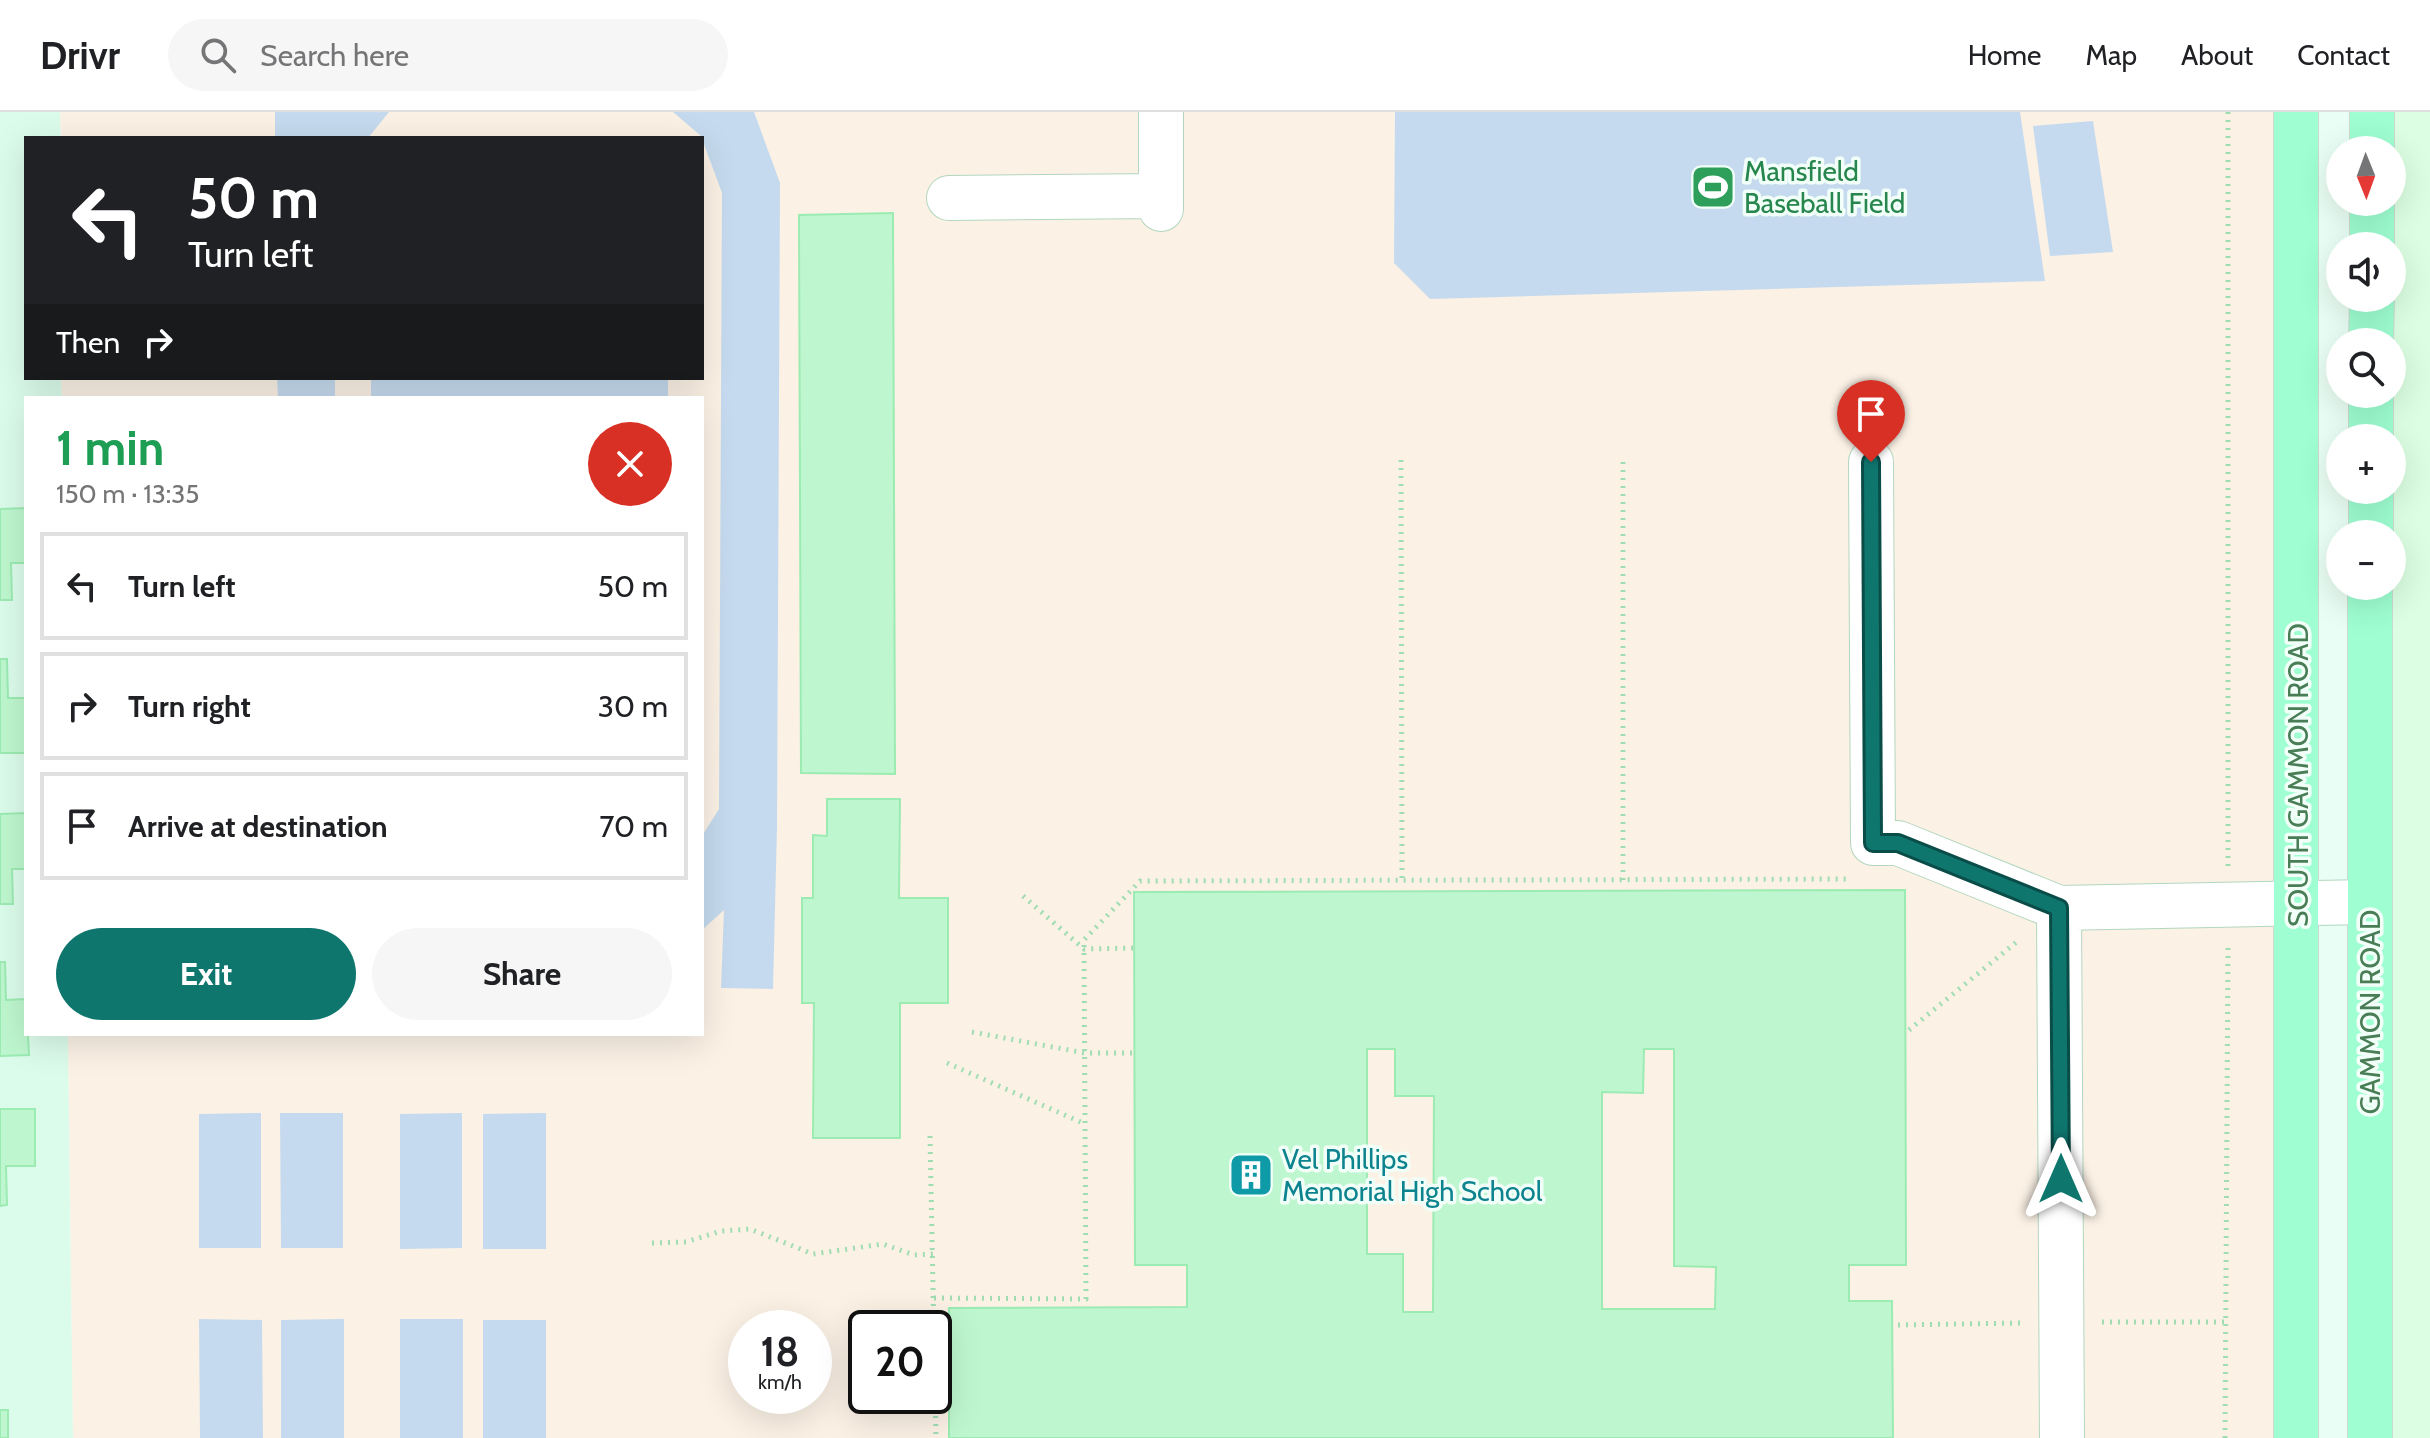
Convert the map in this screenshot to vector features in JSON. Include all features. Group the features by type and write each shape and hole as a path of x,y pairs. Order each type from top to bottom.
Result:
{"main road":[{"name":"SOUTH GAMMON ROAD","path":"2296,112 2296,1438"},
{"path":"2372,112 2372,136"},
{"name":"GAMMON ROAD","path":"2370,600 2370,1438"}],"lane":[{"path":"949,198 1161,202 1161,112"},
{"path":"1871,462 1873,843 1898,843 2059,908 2369,902"},
{"path":"2059,908 2062,1438"}],"path":[{"path":"2225,1438 2228,112"},
{"path":"1401,460 1402,880"},
{"path":"1623,461 1623,880"},
{"path":"934,1298 1086,1299 1084,940 1140,881 1867,879"},
{"path":"1023,896 1084,949 1134,948"},
{"path":"1909,1030 2026,935 2012,929"},
{"path":"972,1032 1085,1053 1134,1053"},
{"path":"947,1063 1085,1124"},
{"path":"930,1136 936,1438"},
{"path":"652,1243 686,1242 721,1231 750,1229 813,1254 883,1244 914,1255 933,1254"},
{"path":"2092,1322 2225,1322"},
{"path":"1898,1325 2035,1323"}],"shaded area":[{"path":"0,112 60,112 60,136 24,136 24,380 61,380 62,396 24,396 24,1036 68,1036 73,1438 0,1438"},
{"path":"60,112 2296,112 2296,1438 73,1438 68,1036 704,1036 704,396 62,396 61,380 704,380 704,136 61,136"},
{"path":"275,112 389,112 370,136 275,136"},
{"path":"673,112 754,112 780,183 777,827 773,989 721,988 724,910 704,928 704,833 719,809 722,193 704,144 704,136"},
{"name":"Mansfield Baseball Field","path":"1395,112 2020,112 2045,281 1430,299 1394,263"},
{"path":"2372,112 2430,112 2430,1438 2370,1438 2392,600 2406,600 2406,520 2392,520 2392,504 2406,504 2406,424 2392,424 2392,408 2406,408 2406,328 2392,328 2392,312 2406,312 2406,232 2392,232 2392,216 2406,216 2406,136 2385,136"},
{"path":"2093,121 2113,252 2050,256 2033,126"},
{"path":"277,380 335,380 335,396 278,396"},
{"path":"371,380 668,380 668,396 371,396"},
{"path":"261,1113 261,1248 199,1248 199,1114"},
{"path":"280,1113 343,1113 343,1248 281,1248"},
{"path":"462,1113 462,1248 400,1249 400,1114"},
{"path":"546,1113 546,1249 483,1249 483,1114"},
{"path":"199,1319 262,1320 263,1438 200,1438"},
{"path":"344,1319 344,1438 281,1438 281,1320"},
{"path":"400,1319 463,1319 463,1438 400,1438"},
{"path":"483,1320 546,1320 546,1438 483,1438"}],"building":[{"path":"893,213 895,774 801,773 799,215"},
{"path":"24,508 24,563 11,563 12,600 0,600 0,509"},
{"path":"0,659 7,659 8,698 24,698 24,753 0,753"},
{"path":"827,799 900,799 899,898 948,898 948,1003 900,1003 900,1138 813,1138 814,1003 802,1003 802,898 813,898 813,835 827,836"},
{"path":"24,813 24,869 12,869 13,904 0,904 0,814"},
{"name":"Vel Phillips Memorial High School","path":"1905,890 1906,1265 1849,1265 1849,1301 1892,1301 1893,1438 949,1438 949,1414 952,1414 952,1310 949,1308 1187,1307 1187,1265 1135,1265 1134,892","holes":["1367,1049 1395,1049 1395,1096 1434,1096 1433,1312 1403,1312 1403,1254 1367,1254","1644,1049 1674,1049 1674,1266 1716,1267 1715,1309 1602,1309 1602,1092 1643,1093"]},
{"path":"0,962 5,962 6,1000 24,999 24,1036 28,1036 29,1055 0,1056"},
{"path":"0,1109 35,1109 35,1166 6,1166 7,1205 0,1206"},
{"path":"0,1410 8,1410 8,1438 0,1438"}],"place":[{"name":"Mansfield Baseball Field","path":"1713,187"},
{"name":"Vel Phillips Memorial High School","path":"1251,1175"}],"route":[{"path":"1871,462 1873,843 1898,843 2059,908 2061,1179"}]}
